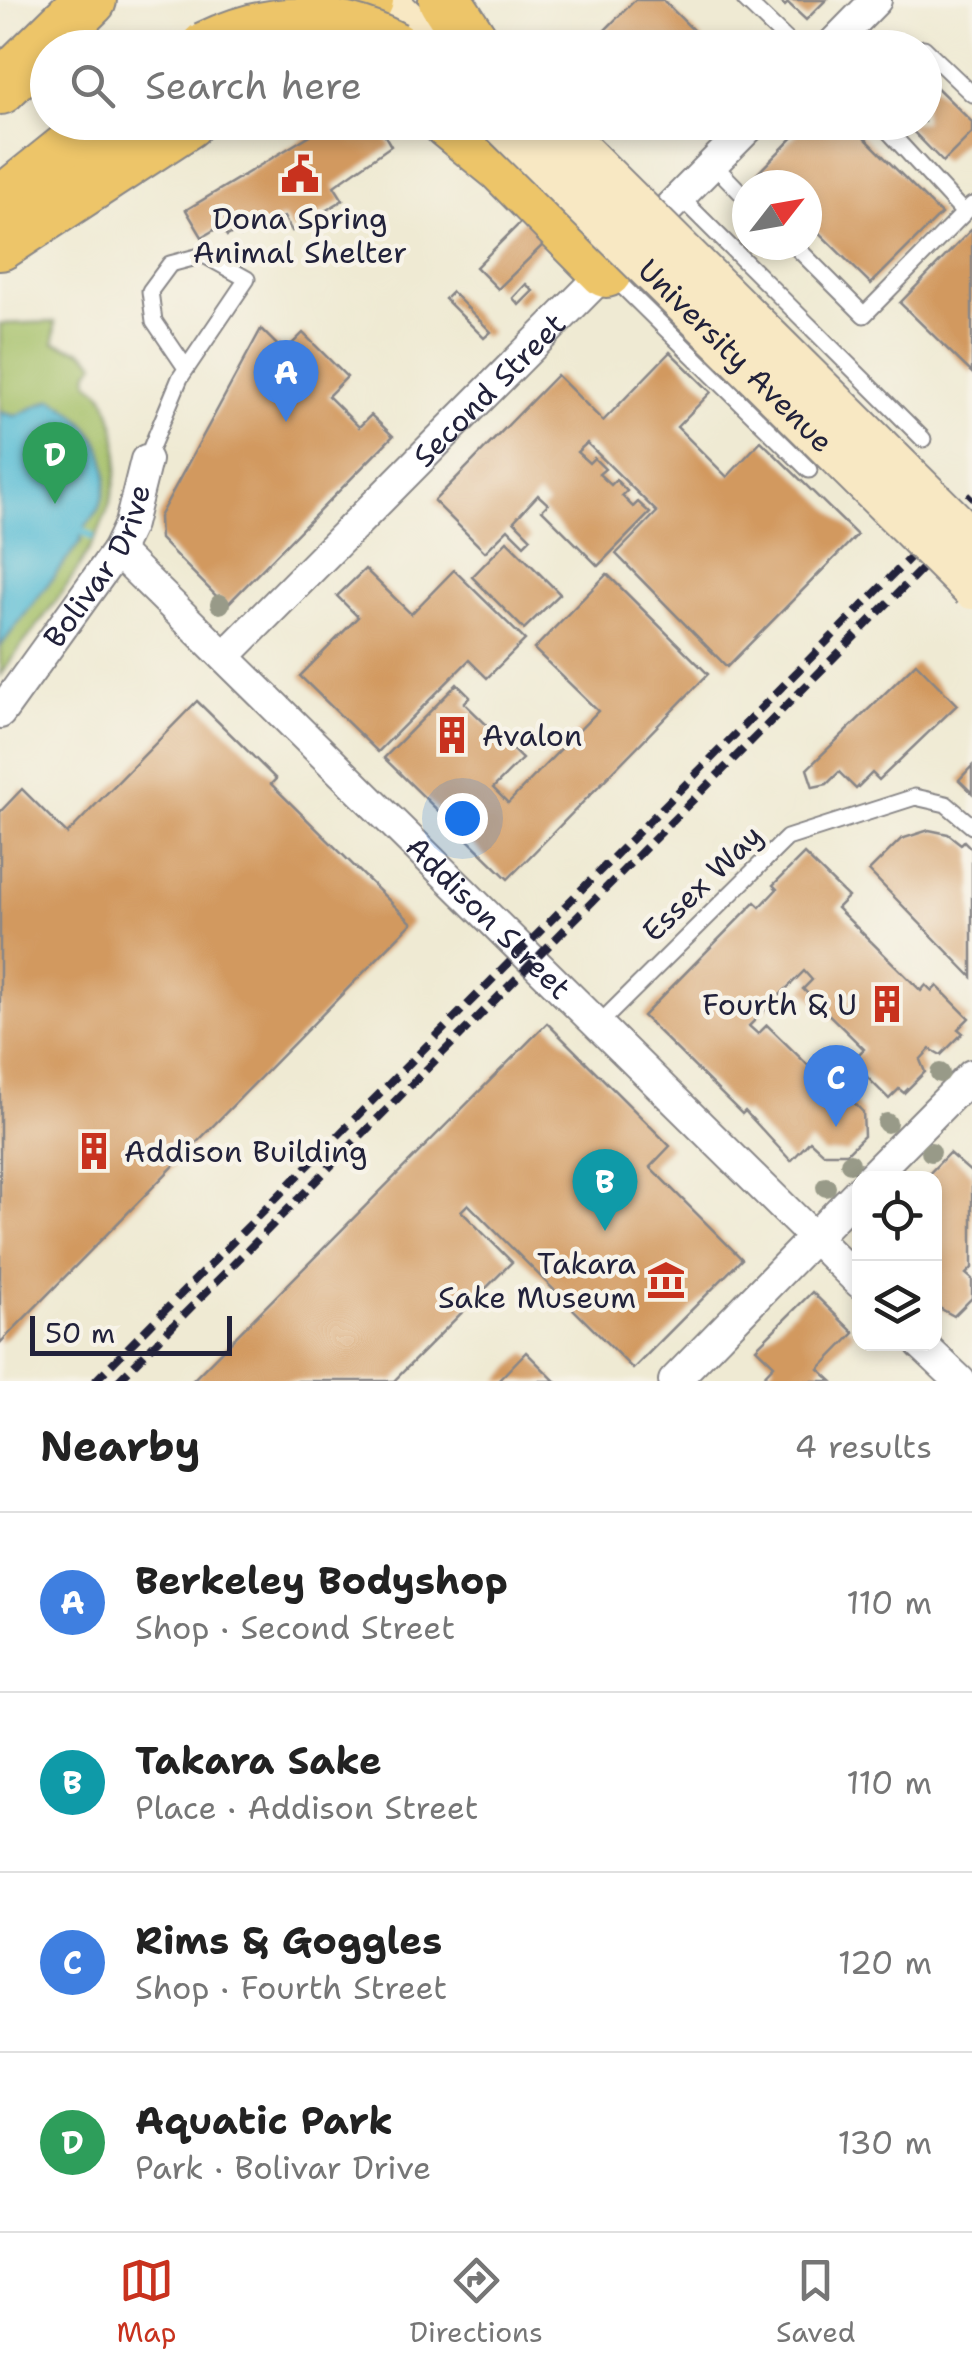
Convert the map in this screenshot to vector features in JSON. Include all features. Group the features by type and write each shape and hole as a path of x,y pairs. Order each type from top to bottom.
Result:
{"highway":[{"path":"59,30 90,0"},
{"path":"330,30 367,0"},
{"path":"445,0 465,30"},
{"path":"251,30 304,22 352,30"},
{"path":"0,88 30,59"},
{"path":"0,204 117,140"},
{"path":"0,244 119,140"},
{"path":"470,140 502,166 606,271"}],"main road":[{"path":"386,0 416,30"},
{"path":"428,0 459,30"},
{"name":"University Avenue","path":"518,140 972,589"},
{"name":"University Avenue","path":"570,140 972,539"}],"street":[{"path":"847,30 876,0"},
{"name":"Second Street","path":"225,656 736,140"},
{"name":"Bolivar Drive","path":"0,714 117,551 130,524 146,460"},
{"name":"Addison Street","path":"117,551 852,1274"},
{"path":"877,1171 972,1075"},
{"path":"674,1381 852,1198"},
{"path":"929,1351 960,1381"}],"lane":[{"path":"745,0 777,30"},
{"path":"942,65 972,94"},
{"path":"809,260 864,314 968,209 898,140"},
{"path":"713,164 732,183"},
{"path":"680,197 923,439"},
{"path":"146,460 186,368 246,278 204,255 170,264 150,292 154,321 186,368"},
{"path":"606,271 809,470"},
{"name":"Essex Way","path":"599,1024 787,838 914,796 946,804 972,826"}],"green space":[{"path":"55,322 54,343 82,351 96,363 89,371 88,381 104,396 116,434 117,472 108,509 92,545 71,580 0,675 0,324"}],"water":[{"path":"52,399 80,419 99,444 104,458 105,490 81,541 0,647 0,412 15,416"}],"building":[{"path":"635,0 663,0 693,30 605,30"},
{"path":"779,0 826,0 806,20"},
{"path":"942,93 972,122 972,133 943,162 922,140 942,140"},
{"name":"Dona Spring Animal Shelter","path":"302,140 388,140 391,146 334,186 343,200 292,231 284,217 241,236 238,230 227,236 221,226 202,237 186,210"},
{"path":"790,140 867,140 941,214 871,284 822,236 822,170 761,170"},
{"path":"530,213 552,236 498,289 476,267"},
{"path":"972,229 972,373 900,303"},
{"path":"526,284 533,291 519,305 513,298"},
{"path":"452,292 491,332 484,338 445,299"},
{"path":"261,329 284,352 303,333 347,377 328,396 359,427 371,415 393,436 226,606 160,539 159,517"},
{"path":"670,352 711,392 677,427 727,477 761,441 857,535 727,667 616,554 657,512 587,443 577,452 589,463 594,458 605,469 599,474 611,485 616,480 627,491 622,496 633,507 638,502 650,513 598,566 542,510 548,504 538,495 514,521 531,538 524,545 508,529 485,552 434,501 557,375 603,421"},
{"path":"507,541 560,594 524,629 472,577"},
{"path":"365,569 411,614 454,570 525,640 487,678 469,660 378,752 300,676 358,617 337,596"},
{"name":"Avalon","path":"607,574 708,674 508,879 384,758 457,684 470,697 464,703 522,759 493,788 508,803 598,711 534,649"},
{"path":"916,663 957,705 879,780 872,773 856,789 839,772 827,784 813,787 807,769"},
{"name":"Addison Building","path":"197,701 276,779 271,784 412,923 0,1343 0,812 22,789 67,834"},
{"path":"972,766 972,793 959,780"},
{"name":"Fourth & U","path":"929,830 948,834 961,844 964,841 972,849 972,977 869,871 901,839"},
{"name":"Fourth & U","path":"804,854 848,897 837,908 921,991 926,985 932,991 937,986 969,1018 958,1029 963,1033 941,1055 930,1049 920,1060 925,1072 904,1093 899,1089 889,1099 862,1072 843,1091 863,1112 864,1136 847,1153 823,1153 810,1141 791,1161 745,1111 742,1114 643,1016 755,902 760,907 777,889 773,885","holes":["804,971 812,980 803,989 864,1049 828,1085 767,1025 758,1034 749,1026"]},
{"path":"547,1023 670,1146 650,1167 742,1259 633,1369 468,1204 461,1211 512,1262 394,1381 192,1381"},
{"path":"949,1153 972,1173 972,1268 966,1274 972,1279 972,1298 954,1316 942,1309 942,1171 932,1171"},
{"path":"812,1292 852,1331 819,1369 832,1381 759,1381 774,1365 756,1348"},
{"path":"526,1352 555,1381 498,1381"}],"waterway":[{"path":"74,525 91,536"}],"railway":[{"path":"95,1381 972,495"},
{"path":"118,1381 972,518"}],"place":[{"name":"Dona Spring Animal Shelter","path":"300,174"},
{"name":"Berkeley Bodyshop","path":"286,422"},
{"name":"Aquatic Park","path":"55,504"},
{"name":"Avalon","path":"452,735"},
{"name":"Fourth & U","path":"887,1004"},
{"name":"Rims & Goggles","path":"836,1127"},
{"name":"Addison Building","path":"94,1151"},
{"name":"Takara Sake","path":"605,1231"},
{"name":"Takara Sake Museum","path":"666,1280"}]}
